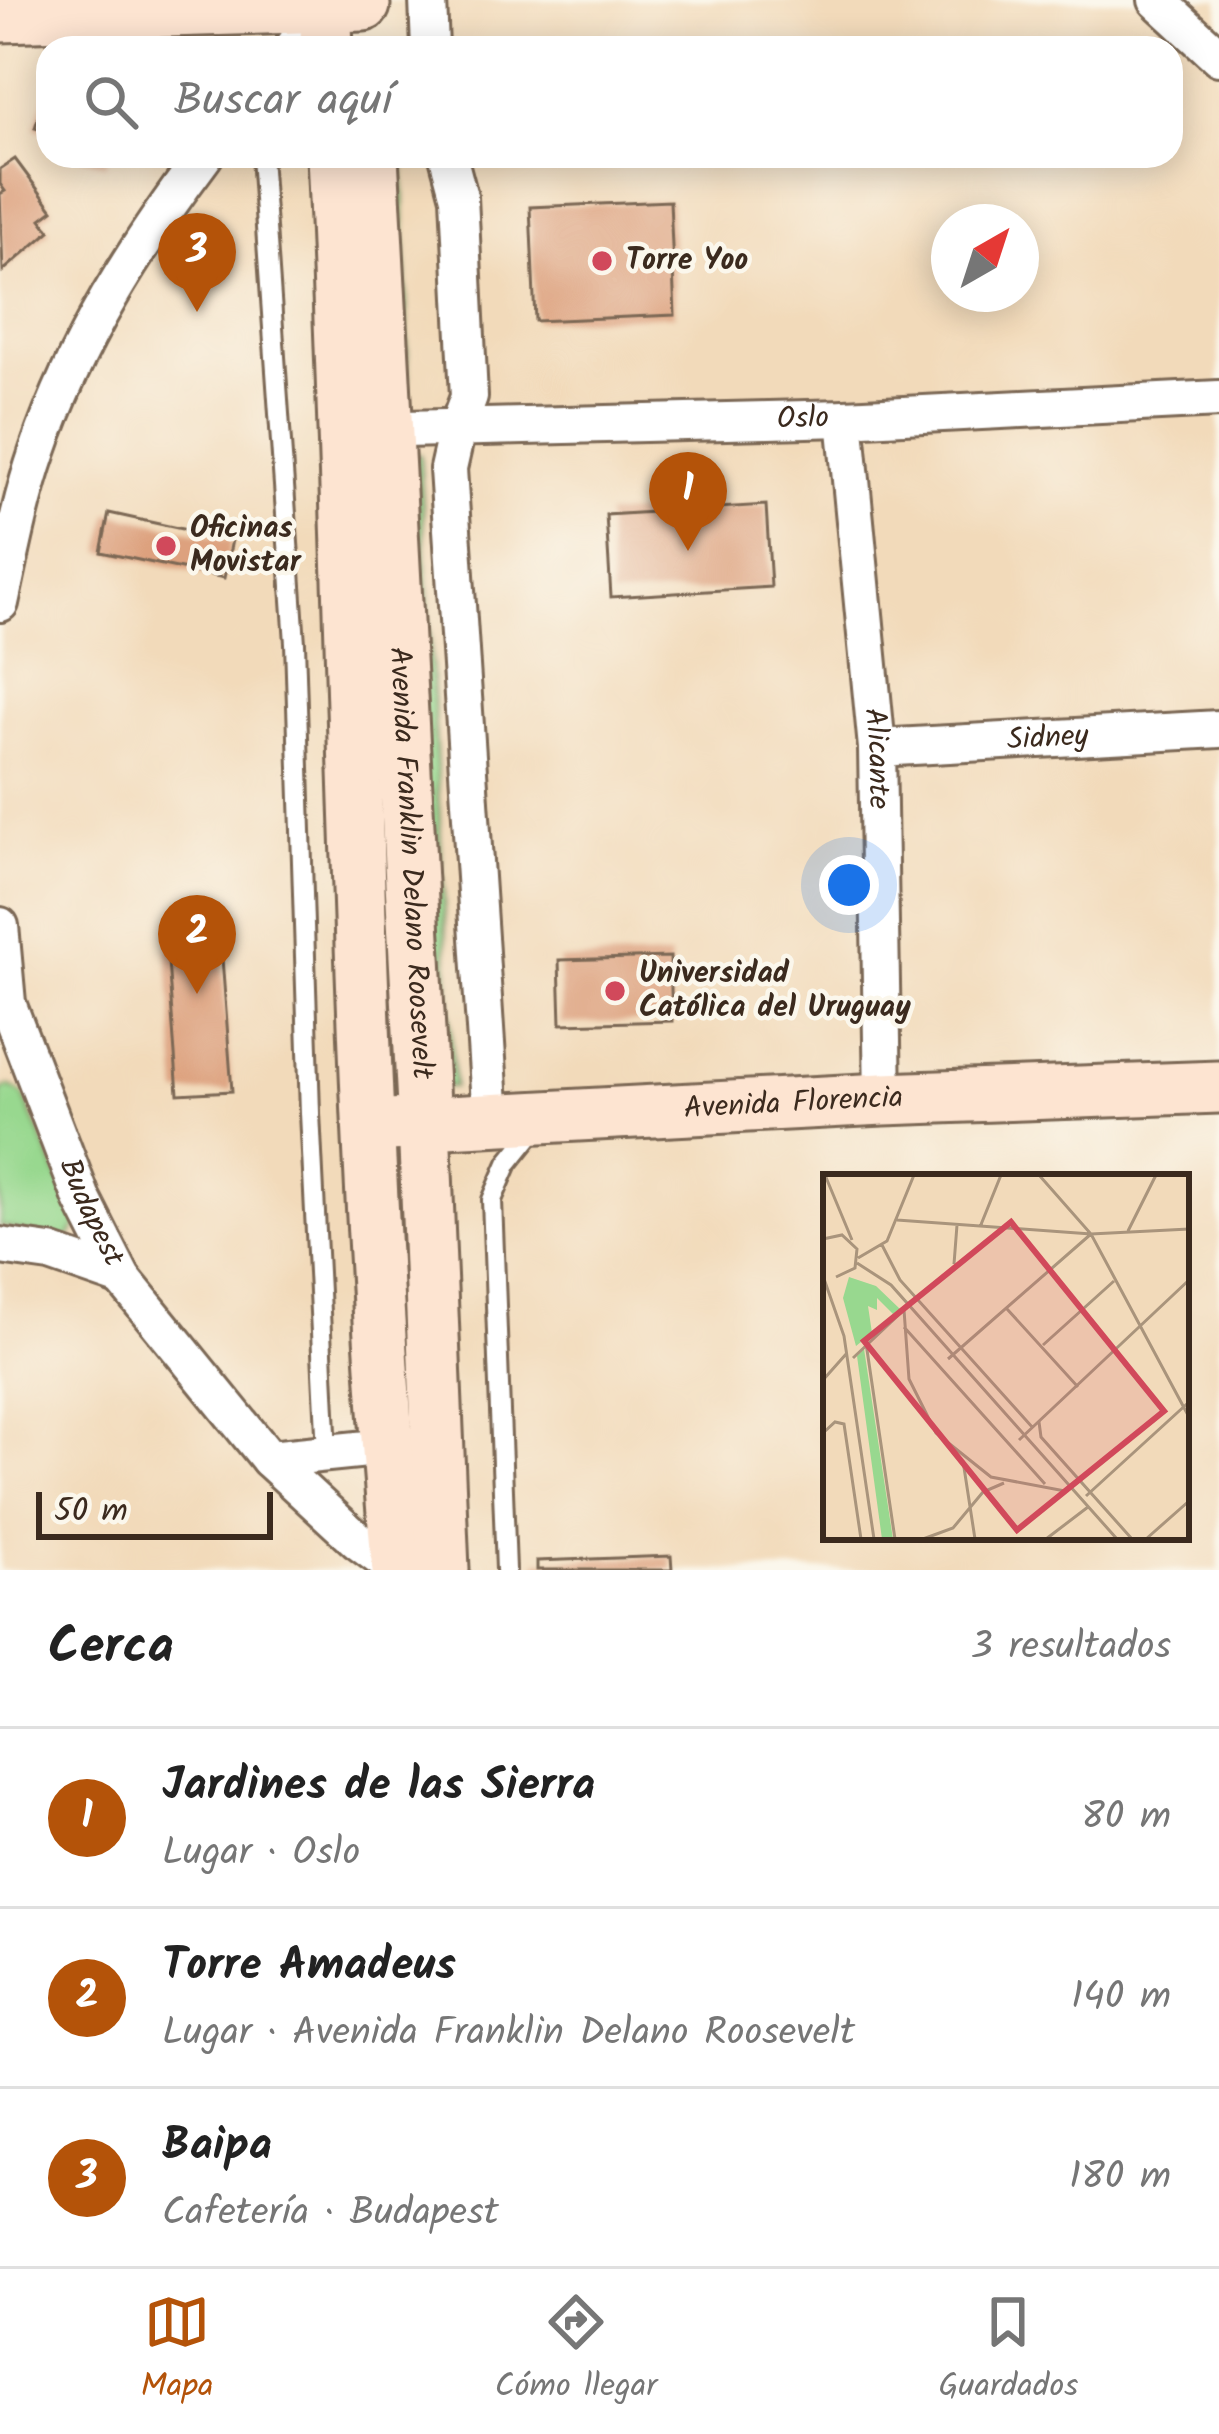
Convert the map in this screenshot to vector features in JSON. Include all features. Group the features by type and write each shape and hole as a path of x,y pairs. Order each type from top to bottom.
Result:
{"main road":[{"path":"0,17 345,18"},
{"name":"Avenida Franklin Delano Roosevelt","path":"334,168 364,430 424,1124 442,1570"},
{"name":"Avenida Franklin Delano Roosevelt","path":"372,168 364,430 370,1126 398,1570"},
{"name":"Avenida Florencia","path":"370,1126 1219,1087"}],"street":[{"path":"428,0 430,36"},
{"path":"1157,0 1219,57"},
{"path":"313,36 345,18"},
{"path":"0,603 38,452 69,373 108,295 195,168"},
{"name":"Avenida Franklin Delano Roosevelt","path":"451,168 459,197 469,397 448,469 491,1119"},
{"name":"Oslo","path":"364,430 845,418 1219,400"},
{"name":"Alicante","path":"845,418 877,748 884,1099"},
{"name":"Sidney","path":"877,748 1219,729"},
{"name":"Budapest","path":"0,926 4,1017 82,1199 122,1278 268,1459 358,1541 398,1570"},
{"path":"0,1246 50,1253 122,1278"},
{"path":"268,1459 387,1448"}],"lane":[{"path":"262,168 295,643 327,1452"},
{"path":"506,1570 492,1200 508,1163 546,1116"}],"green space":[{"path":"389,168 403,168 409,408"},
{"path":"402,453 420,455 454,1087 432,1086"},
{"path":"9,1086 23,1094 78,1223 61,1241 0,1226 0,1091"}],"building":[{"path":"15,159 53,210 41,219 50,231 3,271 0,194 5,191 0,169"},
{"name":"Torre Yoo","path":"670,201 675,315 535,321 530,207"},
{"path":"766,505 771,587 611,597 606,515"},
{"name":"Oficinas Movistar","path":"109,513 232,540 224,578 101,552"},
{"path":"221,945 232,1091 178,1094 167,948"},
{"name":"Universidad Católica del Uruguay","path":"670,957 672,1021 561,1024 559,960"},
{"path":"671,1556 672,1570 537,1570 537,1561"}],"place":[{"name":"Torre Yoo","path":"602,261"},
{"name":"Baipa","path":"197,312"},
{"name":"Oficinas Movistar","path":"166,546"},
{"name":"Jardines de las Sierra","path":"688,551"},
{"name":"Universidad Católica del Uruguay","path":"615,991"},
{"name":"Torre Amadeus","path":"197,994"}]}
